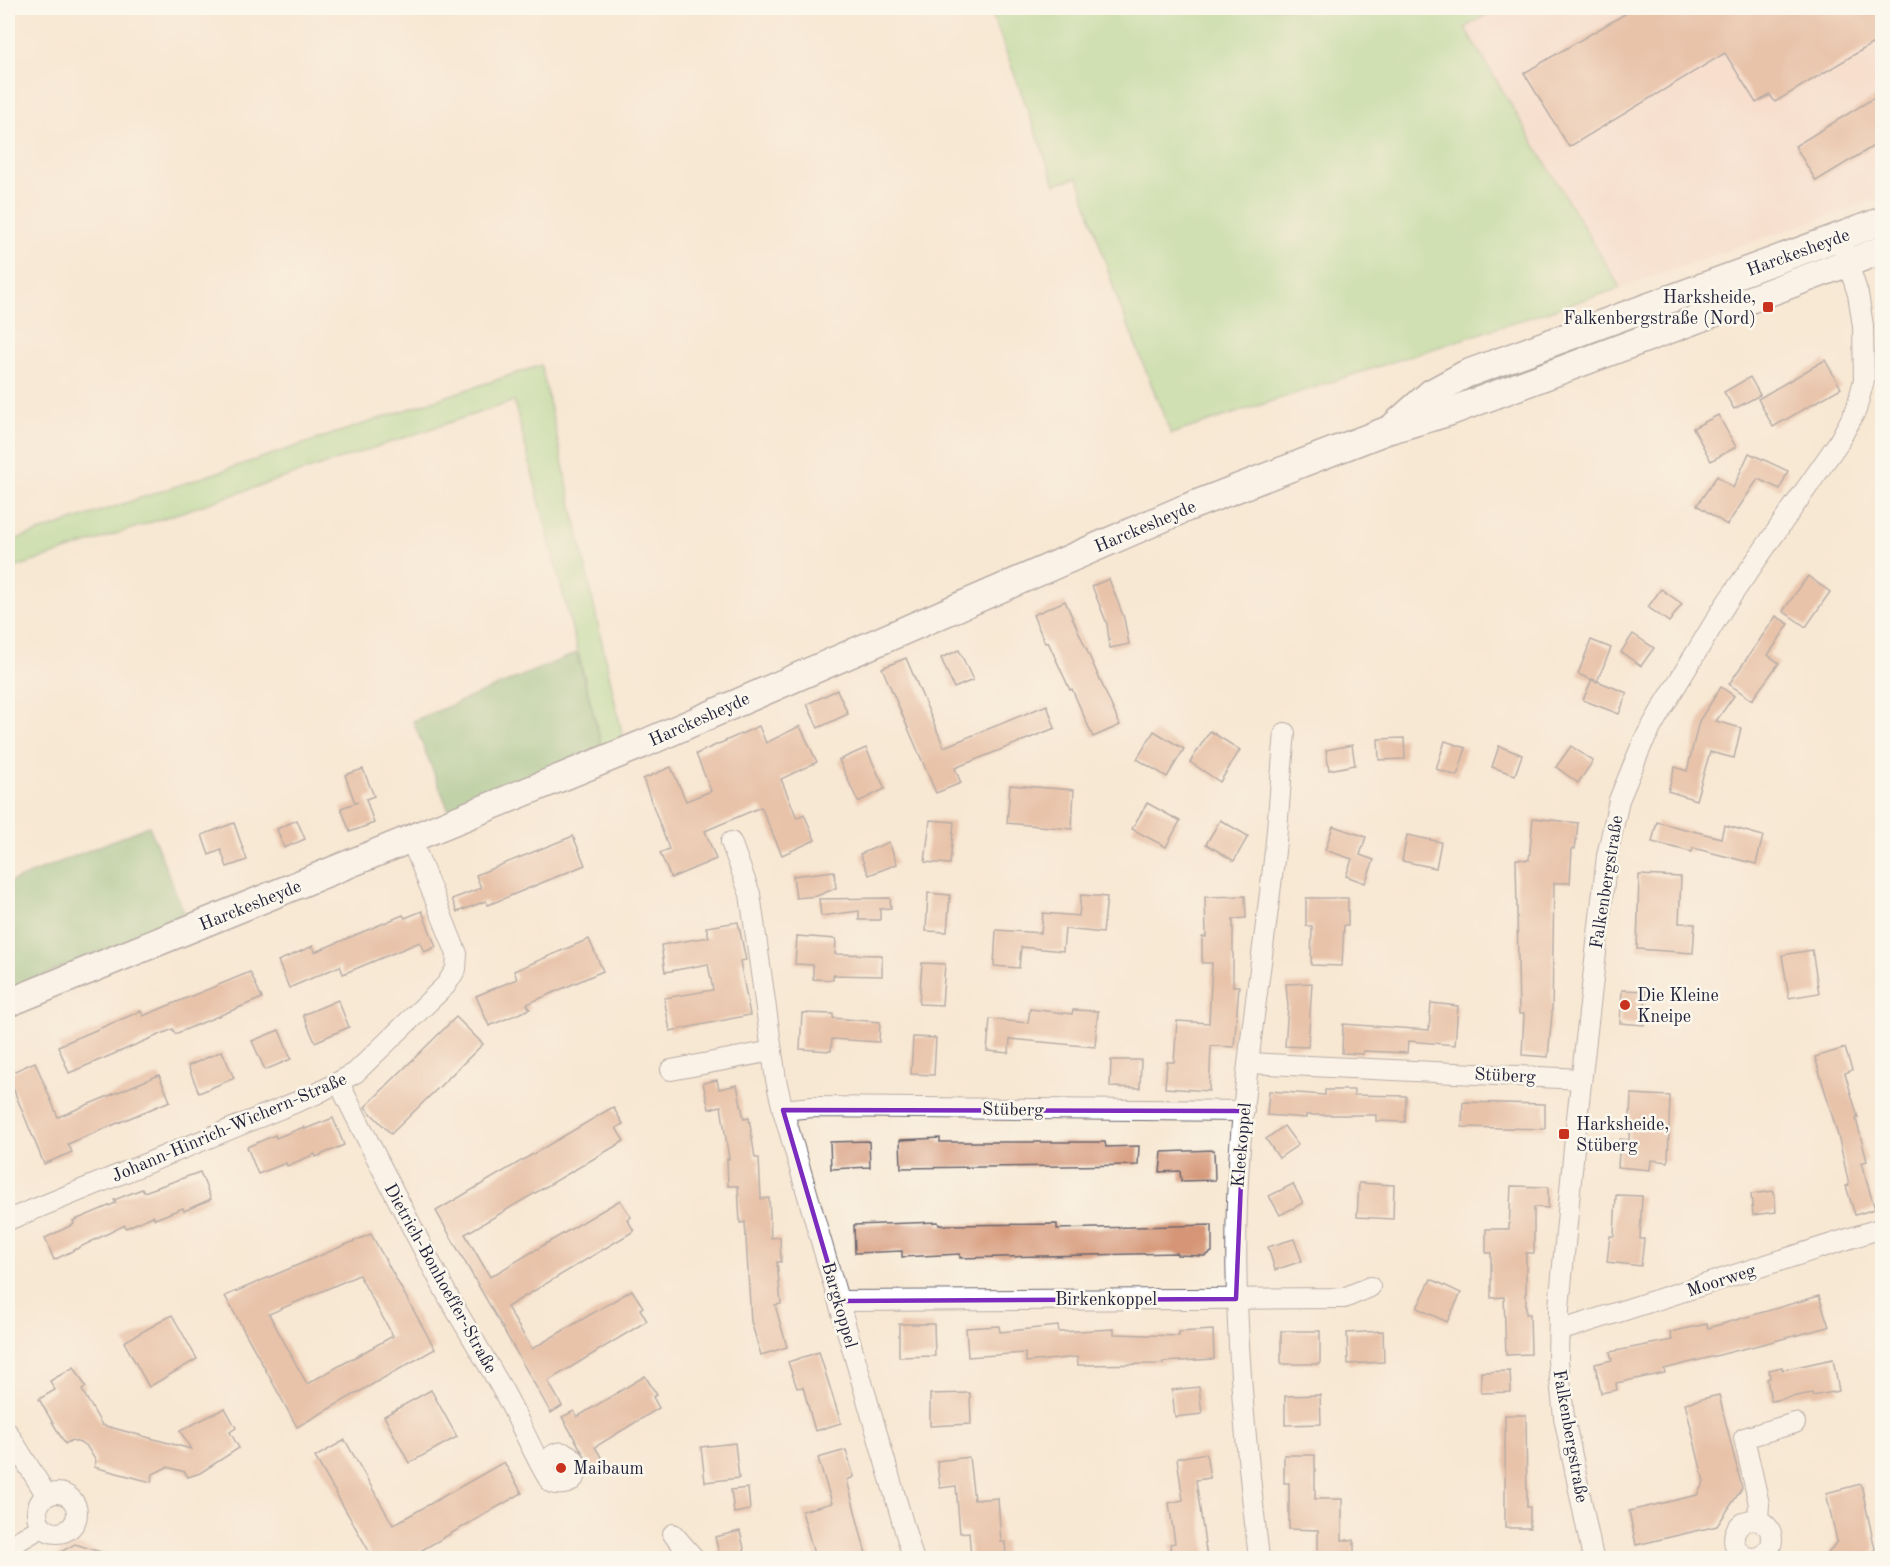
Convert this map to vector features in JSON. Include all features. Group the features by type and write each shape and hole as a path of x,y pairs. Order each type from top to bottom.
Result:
{"main road":[{"name":"Harckesheyde","path":"1388,430 1431,393 1466,374 1882,221"},
{"name":"Harckesheyde","path":"8,1004 643,744 1186,508 1388,430 1449,412 1882,250"}],"street":[{"name":"Falkenbergstraße","path":"1593,1558 1564,1417 1558,1361 1581,1079 1607,856 1619,800 1643,742 1689,662 1838,443 1856,410 1864,380 1865,355 1861,307 1839,237"},
{"name":"Kleekoppel","path":"1259,1558 1242,1415 1236,1299 1237,1200 1244,1111 1275,851 1285,734"},
{"name":"Johann-Hinrich-Wichern-Straße","path":"8,1220 339,1083 355,1073 446,985 456,969 457,954 411,839"},
{"name":"Bargkoppel","path":"731,842 750,894 772,1052 783,1110 913,1558"},
{"path":"671,1070 772,1052"},
{"name":"Stüberg","path":"1249,1063 1581,1079"},
{"name":"Dietrich-Bonhoeffer-Straße","path":"339,1083 450,1298 482,1352 545,1472"},
{"name":"Stüberg","path":"783,1110 820,1107 1244,1111"},
{"name":"Moorweg","path":"1559,1331 1882,1228"},
{"name":"Birkenkoppel","path":"839,1301 1344,1298 1370,1287"},
{"path":"1758,1520 1759,1504 1744,1438 1795,1423"},
{"path":"8,1433 47,1496"},
{"path":"54,1493 70,1497 77,1507 77,1519 70,1529 61,1533 51,1533 42,1527 37,1510 47,1496 54,1493"},
{"path":"1746,1520 1758,1520 1771,1531 1771,1546 1765,1554 1756,1558 1731,1555 1737,1528 1746,1520"},
{"path":"8,1547 42,1527"},
{"path":"673,1534 694,1558"}],"highlighted area":[{"path":"783,1110 1244,1111 1236,1299 839,1301"}],"shaded area":[{"path":"1487,8 1882,8 1882,197 1620,288 1464,28 1490,12"}],"green space":[{"path":"990,8 1487,8 1490,12 1465,28 1620,288 1171,434 1116,295 1078,177 1055,184"},
{"path":"1597,333 1602,345 1456,398 1452,387"},
{"path":"541,365 623,738 602,747 514,401 8,570 8,542"},
{"path":"577,653 602,747 449,811 413,721"},
{"path":"149,826 186,917 8,990 8,883"}],"building":[{"path":"1635,8 1882,8 1882,38 1775,102 1770,95 1756,103 1725,53 1569,147 1524,73"},
{"path":"1882,93 1882,141 1816,181 1795,146"},
{"path":"1825,360 1841,388 1773,427 1758,399"},
{"path":"1750,377 1760,395 1734,409 1724,392"},
{"path":"1718,415 1736,447 1711,461 1693,428"},
{"path":"1749,453 1788,471 1780,489 1758,479 1727,525 1697,505 1717,476 1733,488"},
{"path":"1808,576 1830,592 1806,627 1783,611"},
{"path":"1109,579 1124,618 1129,644 1110,648 1107,624 1092,586"},
{"path":"1661,589 1682,604 1669,622 1648,607"},
{"path":"1065,601 1120,725 1093,737 1072,689 1070,690 1048,642 1045,643 1033,615"},
{"path":"1776,616 1789,624 1768,655 1779,663 1752,700 1729,684"},
{"path":"1633,634 1654,648 1641,666 1621,652"},
{"path":"1591,640 1611,648 1597,682 1578,674"},
{"path":"959,650 973,680 954,688 941,658"},
{"path":"906,658 944,747 1047,705 1055,728 955,768 961,783 936,793 882,668"},
{"path":"1592,679 1627,693 1619,714 1583,700"},
{"path":"1721,687 1734,696 1716,721 1741,728 1734,758 1710,752 1696,800 1668,791 1675,767 1687,771 1699,721"},
{"path":"837,690 848,714 818,728 807,704"},
{"path":"759,726 766,743 800,726 817,762 781,779 797,818 804,814 815,840 782,855 761,807 705,831 716,859 671,878 660,853 669,849 643,779 671,767 686,801 711,791 696,754"},
{"path":"1154,731 1184,749 1167,777 1137,759"},
{"path":"1210,731 1240,750 1220,782 1190,762"},
{"path":"1404,738 1405,759 1379,760 1378,739"},
{"path":"1445,741 1466,748 1457,776 1436,769"},
{"path":"1352,745 1355,765 1329,770 1326,750"},
{"path":"1499,746 1522,755 1515,775 1492,767"},
{"path":"1571,746 1593,761 1578,783 1556,767"},
{"path":"866,748 885,789 858,802 839,760"},
{"path":"363,769 374,796 366,799 374,823 350,832 341,808 358,802 355,803 345,775"},
{"path":"1010,785 1074,790 1072,829 1007,823"},
{"path":"1147,803 1180,821 1166,847 1132,829"},
{"path":"1533,818 1578,823 1575,849 1572,848 1570,883 1554,883 1552,1014 1548,1057 1522,1055 1524,1014 1519,1014 1516,859 1529,860"},
{"path":"297,820 305,839 284,848 277,829"},
{"path":"930,820 954,822 950,864 925,862"},
{"path":"1220,820 1248,836 1234,861 1206,844"},
{"path":"1657,822 1721,838 1724,825 1763,836 1756,864 1693,848 1692,852 1652,842"},
{"path":"234,823 247,860 227,867 221,850 209,855 202,835"},
{"path":"1333,826 1366,837 1360,855 1374,860 1365,883 1346,876 1352,859 1325,850"},
{"path":"1407,835 1441,842 1436,868 1402,861"},
{"path":"573,836 585,865 488,905 486,901 457,912 452,899 481,888 476,875"},
{"path":"889,842 897,864 869,875 860,854"},
{"path":"834,871 836,888 817,896 796,898 793,876"},
{"path":"1639,875 1681,877 1679,923 1695,924 1693,953 1637,949"},
{"path":"928,893 950,895 947,932 926,931"},
{"path":"1081,895 1107,897 1103,933 1065,929 1063,951 1021,947 1019,968 994,966 996,930 1041,933 1043,913 1079,916"},
{"path":"1245,896 1246,918 1233,919 1233,986 1239,986 1234,1047 1211,1046 1209,1091 1165,1088 1167,1062 1174,1062 1177,1021 1209,1023 1212,963 1202,963 1202,937 1206,937 1205,897"},
{"path":"890,898 891,908 880,909 880,920 859,920 859,911 821,916 819,899"},
{"path":"1306,898 1348,898 1348,925 1344,925 1342,966 1311,965 1312,926 1306,926"},
{"path":"422,911 436,947 424,952 420,942 343,974 340,966 289,988 278,961 313,946 315,952 403,915 405,918"},
{"path":"738,922 746,960 740,961 750,1015 670,1031 664,998 713,990 708,964 665,972 661,945 709,937 706,927"},
{"path":"797,936 836,939 835,954 882,955 882,976 833,975 833,980 813,979 813,965 795,964"},
{"path":"589,939 603,971 527,1004 530,1009 489,1026 476,996 517,979 514,971"},
{"path":"1812,950 1819,993 1789,998 1782,955"},
{"path":"922,963 945,964 942,1005 919,1004"},
{"path":"250,972 262,998 175,1034 173,1029 69,1073 58,1046 141,1011 143,1016"},
{"path":"1312,983 1308,1047 1285,1046 1288,1007 1286,984"},
{"path":"1622,990 1646,991 1644,1025 1620,1023"},
{"path":"338,1000 349,1027 315,1042 303,1015"},
{"path":"1431,1003 1458,1006 1455,1045 1408,1041 1407,1053 1363,1051 1363,1054 1342,1053 1343,1024 1429,1030"},
{"path":"1030,1009 1072,1014 1073,1010 1098,1011 1095,1047 1010,1039 1009,1053 987,1051 990,1019 1028,1023"},
{"path":"802,1013 833,1014 833,1018 880,1022 879,1042 832,1039 831,1051 800,1049"},
{"path":"456,1017 483,1044 391,1134 365,1107"},
{"path":"279,1030 291,1059 265,1070 252,1041"},
{"path":"913,1037 936,1038 934,1075 911,1074"},
{"path":"1845,1048 1852,1070 1845,1073 1867,1161 1861,1163 1875,1209 1855,1215 1846,1186 1849,1185 1839,1139 1815,1057"},
{"path":"222,1051 234,1078 199,1093 188,1066"},
{"path":"1111,1060 1141,1060 1140,1088 1110,1087"},
{"path":"35,1062 58,1117 159,1075 170,1101 68,1144 72,1152 44,1164 8,1076"},
{"path":"717,1080 719,1089 737,1085 744,1119 749,1118 755,1158 759,1158 761,1199 769,1198 771,1238 780,1237 781,1262 777,1262 781,1304 775,1305 787,1347 761,1355 751,1321 745,1222 740,1223 738,1186 728,1186 727,1159 729,1159 721,1106 709,1109 703,1083"},
{"path":"1325,1090 1354,1090 1354,1095 1406,1096 1405,1122 1376,1121 1376,1115 1306,1115 1306,1118 1267,1115 1269,1091 1325,1095"},
{"path":"1631,1094 1670,1096 1668,1162 1651,1160 1650,1170 1618,1167 1620,1139 1629,1140"},
{"path":"1463,1102 1545,1104 1545,1129 1462,1127"},
{"path":"613,1107 623,1124 616,1128 624,1141 465,1234 490,1277 620,1200 631,1217 627,1219 634,1231 507,1307 532,1349 632,1290 643,1307 640,1309 647,1321 548,1381 562,1406 551,1413 436,1211"},
{"path":"333,1118 344,1145 316,1157 315,1154 287,1166 286,1163 258,1174 247,1147 275,1135 276,1138"},
{"path":"1284,1126 1298,1145 1279,1158 1266,1139"},
{"path":"940,1138 940,1142 1105,1142 1106,1147 1139,1146 1138,1165 901,1168 900,1140"},
{"path":"869,1141 870,1167 831,1169 830,1142"},
{"path":"1214,1150 1215,1180 1181,1181 1180,1171 1160,1172 1162,1152"},
{"path":"200,1172 211,1199 184,1211 183,1208 155,1219 153,1216 126,1228 125,1225 54,1260 45,1238 74,1224 73,1221 116,1203 114,1200 142,1189 144,1192"},
{"path":"1359,1183 1394,1185 1393,1219 1357,1217"},
{"path":"1293,1184 1303,1203 1280,1215 1269,1196"},
{"path":"1511,1186 1548,1187 1548,1208 1534,1207 1534,1253 1526,1253 1526,1314 1530,1314 1531,1354 1506,1355 1504,1297 1491,1298 1491,1253 1486,1253 1486,1229 1509,1229"},
{"path":"1774,1191 1776,1212 1753,1215 1751,1194"},
{"path":"1616,1195 1642,1196 1640,1239 1644,1239 1641,1266 1607,1262 1610,1236 1614,1236"},
{"path":"938,1222 939,1225 1057,1224 1057,1229 1212,1225 1212,1252 1205,1256 1177,1255 1177,1253 960,1258 960,1254 902,1257 902,1251 855,1253 854,1225"},
{"path":"371,1234 435,1349 297,1427 225,1296","holes":["359,1275 393,1336 307,1384 269,1314"]},
{"path":"1294,1239 1302,1261 1275,1270 1268,1247"},
{"path":"1431,1279 1461,1293 1447,1322 1417,1308"},
{"path":"1819,1296 1829,1327 1664,1369 1665,1373 1616,1383 1617,1390 1601,1393 1595,1364 1612,1360 1610,1352 1672,1340 1670,1332 1707,1324 1708,1328"},
{"path":"172,1315 197,1359 149,1387 124,1342"},
{"path":"899,1324 934,1324 935,1356 899,1357"},
{"path":"999,1326 1000,1332 1058,1326 1059,1332 1114,1329 1114,1334 1179,1336 1179,1332 1213,1330 1214,1359 1163,1362 1163,1364 1078,1365 1077,1357 1026,1362 1025,1353 968,1357 966,1328"},
{"path":"1281,1331 1320,1331 1320,1364 1281,1364"},
{"path":"1383,1331 1384,1362 1348,1364 1347,1333"},
{"path":"819,1352 841,1423 815,1431 803,1387 797,1388 788,1362"},
{"path":"1833,1359 1839,1391 1813,1396 1812,1393 1771,1401 1767,1379 1770,1378 1769,1370 1782,1367 1782,1370"},
{"path":"74,1367 86,1387 82,1390 102,1425 191,1449 180,1431 225,1408 236,1428 230,1432 239,1448 200,1473 188,1477 185,1472 167,1467 153,1474 151,1482 94,1467 96,1461 86,1445 72,1440 65,1444 39,1399 55,1390 50,1381"},
{"path":"1510,1371 1511,1392 1481,1393 1481,1372"},
{"path":"645,1376 657,1395 653,1397 659,1408 595,1447 607,1467 595,1474 562,1417 574,1411 577,1417"},
{"path":"1199,1387 1202,1414 1175,1417 1172,1390"},
{"path":"431,1390 457,1437 409,1463 384,1416"},
{"path":"970,1393 971,1424 930,1426 930,1394"},
{"path":"1320,1395 1321,1424 1285,1425 1285,1396"},
{"path":"1719,1395 1742,1488 1717,1526 1636,1545 1629,1511 1697,1495 1704,1482 1685,1403"},
{"path":"1505,1415 1526,1415 1527,1507 1530,1507 1530,1528 1505,1528"},
{"path":"345,1440 393,1525 504,1462 522,1493 408,1558 373,1558 315,1457"},
{"path":"735,1443 739,1478 705,1482 701,1447"},
{"path":"846,1450 854,1477 847,1480 867,1558 815,1558 802,1511 832,1503 818,1458"},
{"path":"1206,1453 1210,1478 1196,1480 1207,1558 1172,1558 1170,1544 1175,1543 1169,1503 1183,1500 1177,1458"},
{"path":"1284,1455 1315,1455 1315,1499 1342,1499 1342,1540 1354,1540 1354,1558 1318,1558 1318,1530 1289,1529 1289,1483 1284,1483"},
{"path":"969,1457 974,1500 998,1498 1001,1542 1005,1542 1006,1558 971,1558 969,1532 960,1533 956,1486 940,1488 937,1461"},
{"path":"1861,1484 1875,1549 1869,1558 1825,1558 1837,1541 1826,1493"},
{"path":"748,1488 750,1510 734,1513 731,1490"},
{"path":"740,1531 745,1553 720,1558 715,1537"},
{"path":"75,1544 110,1555 110,1558 50,1558"}],"place":[{"name":"Harksheide, Falkenbergstraße (Nord)","path":"1768,307"},
{"name":"Die Kleine Kneipe","path":"1625,1005"},
{"name":"Harksheide, Stüberg","path":"1564,1134"},
{"name":"Maibaum","path":"561,1468"}]}
